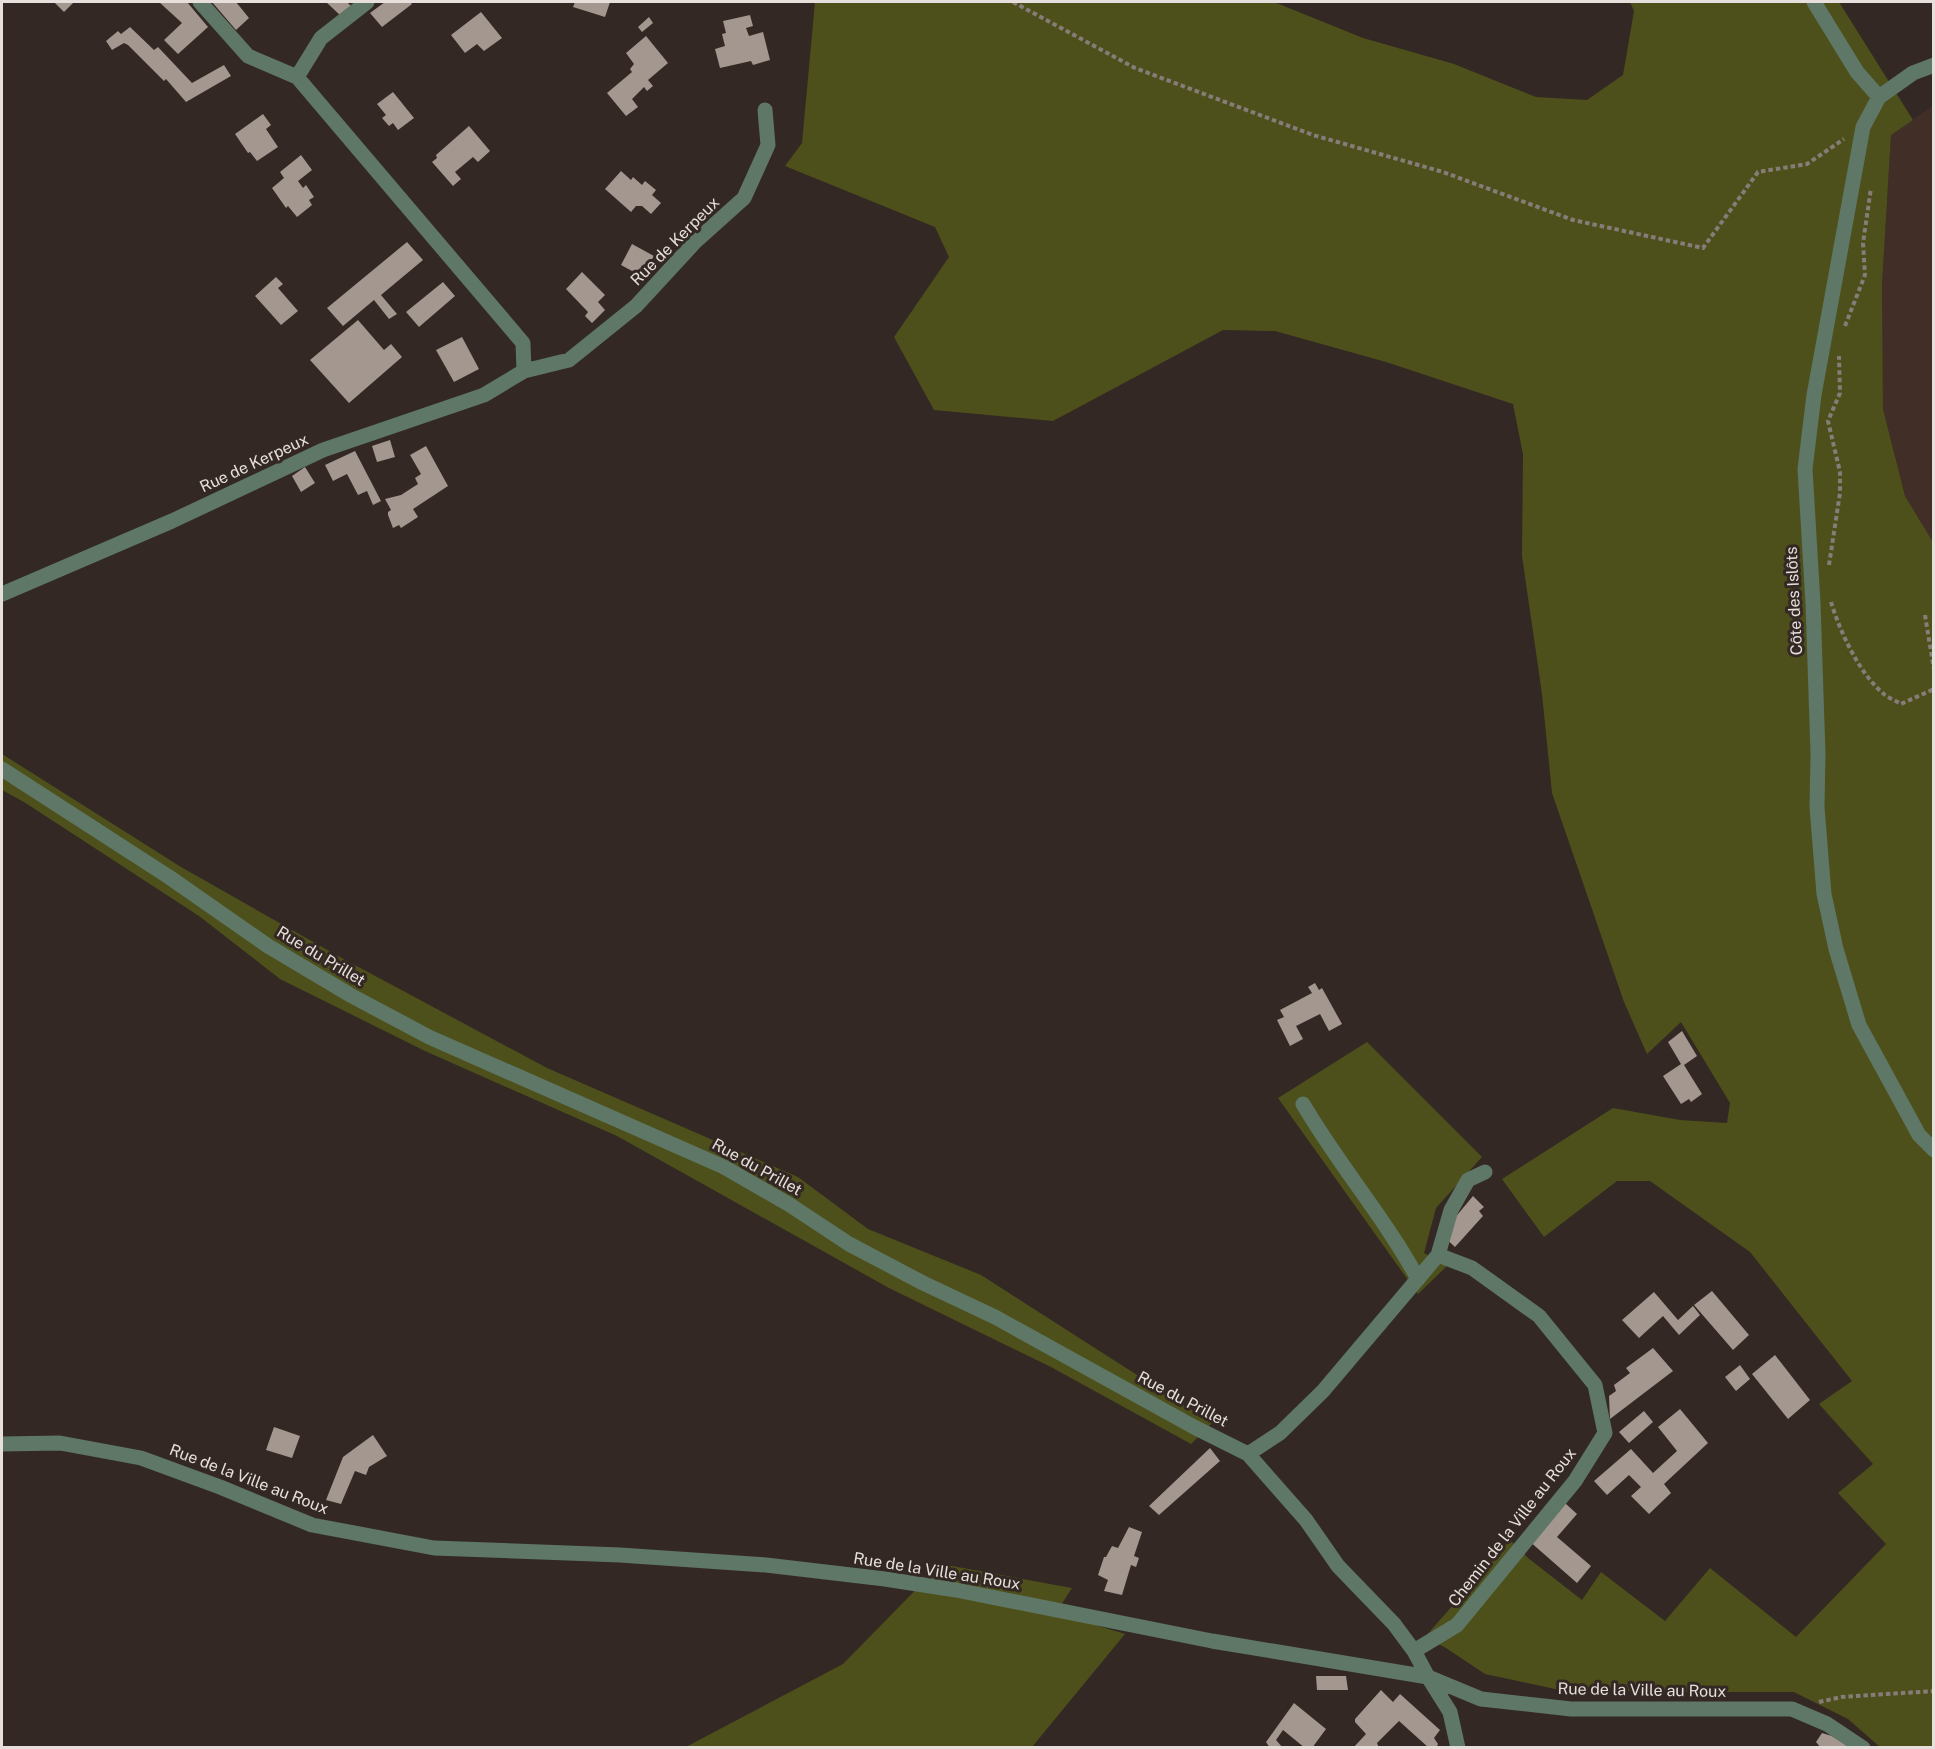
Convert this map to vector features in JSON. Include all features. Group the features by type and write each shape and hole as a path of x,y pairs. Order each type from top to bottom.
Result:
{"street":[{"path":"200,2 248,56 297,77 523,344 524,371"},
{"path":"297,77 321,38 367,2"},
{"path":"1814,2 1857,72 1879,97"},
{"name":"Côte des Islôts","path":"1934,65 1912,73 1879,97 1863,127 1814,395 1805,469 1814,615 1817,807 1824,894 1836,949 1859,1025 1919,1135 1934,1150"},
{"name":"Rue de Kerpeux","path":"2,594 172,521 323,450 484,395 524,371 569,360 636,306 695,242 744,198 768,145 765,110"},
{"name":"Rue du Prillet","path":"2,769 169,877 268,946 352,996 429,1037 724,1167 790,1205 849,1244 995,1317 1194,1427 1248,1454 1306,1520 1338,1566 1394,1624 1414,1651 1450,1712 1458,1748"},
{"path":"1303,1104 1320,1133 1402,1250 1418,1279"},
{"path":"1248,1454 1280,1433 1323,1391 1418,1279 1438,1255 1451,1209 1467,1180 1485,1172"},
{"name":"Chemin de la Ville au Roux","path":"1414,1651 1457,1624 1575,1481 1605,1433 1595,1385 1539,1316 1472,1269 1438,1255"},
{"name":"Rue de la Ville au Roux","path":"2,1444 60,1443 141,1458 220,1486 312,1525 434,1548 654,1557 766,1565 885,1578 1212,1641 1428,1677 1481,1699 1571,1709 1792,1709 1827,1724 1863,1748"}],"path":[{"path":"1013,2 1135,68 1313,135 1443,172 1573,220 1703,248 1758,172 1807,164 1863,127"},
{"path":"1843,329 1865,275 1863,243 1871,186"},
{"path":"1829,569 1840,493 1840,472 1828,421 1840,393 1839,349"},
{"path":"1830,599 1837,621 1852,652 1884,694 1901,704 1934,689"},
{"path":"1925,615 1934,669"},
{"path":"1792,1709 1841,1696 1934,1691"}],"shaded area":[{"path":"1933,106 1933,544 1905,496 1883,409 1882,284 1891,134"}],"green space":[{"path":"815,2 1274,2 1363,38 1454,64 1536,97 1587,100 1623,75 1634,11 1630,2 1839,2 1913,120 1891,135 1882,284 1883,409 1905,496 1934,544 1933,1747 1880,1747 1848,1719 1794,1692 1555,1689 1485,1674 1425,1637 1510,1540 1528,1558 1582,1600 1601,1572 1665,1621 1710,1568 1796,1637 1886,1544 1838,1493 1873,1464 1819,1404 1852,1381 1750,1252 1650,1181 1617,1181 1544,1237 1502,1179 1613,1108 1680,1120 1727,1123 1730,1103 1681,1022 1647,1054 1624,1002 1552,793 1542,694 1522,556 1523,454 1513,404 1386,362 1275,331 1223,330 1053,421 934,410 894,337 949,257 935,227 785,166 802,143"},
{"path":"2,754 181,867 338,956 547,1068 798,1177 868,1229 981,1275 1212,1423 1191,1444 1051,1367 889,1288 617,1136 425,1051 280,979 199,916 2,790"},
{"path":"1367,1042 1482,1157 1436,1208 1424,1253 1447,1266 1418,1294 1278,1098"},
{"path":"941,1564 1072,1588 1056,1613 1125,1634 1032,1747 684,1748 843,1664"}],"building":[{"path":"54,2 74,2 64,12"},
{"path":"159,2 187,2 208,27 178,54 164,40 182,23"},
{"path":"212,2 236,2 249,18 236,30"},
{"path":"326,2 347,2 352,7 341,16"},
{"path":"385,2 410,2 412,4 382,27 370,13"},
{"path":"575,2 610,2 605,17 573,7"},
{"path":"481,12 502,38 484,51 477,44 465,53 451,35"},
{"path":"750,15 753,26 746,28 749,36 763,32 770,60 753,65 751,61 720,68 715,49 725,46 722,34 726,33 723,21"},
{"path":"649,17 653,23 642,32 638,27"},
{"path":"130,27 154,50 158,47 192,83 224,65 231,76 186,102 166,79 164,81 128,45 124,43 112,50 106,41 118,31 121,34"},
{"path":"646,36 668,63 648,80 653,86 647,91 644,87 632,99 638,107 626,116 607,93 632,72 630,69 634,64 626,53"},
{"path":"393,92 414,118 398,130 393,123 389,126 382,118 386,115 377,104"},
{"path":"263,114 271,125 266,129 278,147 257,161 250,152 248,153 235,134"},
{"path":"469,126 490,151 478,162 473,157 455,172 461,179 453,186 432,162 437,158 436,155"},
{"path":"301,155 312,170 298,181 303,188 306,185 314,197 309,200 312,205 297,217 288,206 286,208 272,188 284,178 280,172"},
{"path":"621,171 631,180 633,177 642,185 645,181 656,190 652,195 661,203 651,214 642,206 636,206 631,212 605,189"},
{"path":"407,242 423,260 381,295 397,314 389,319 374,300 343,326 327,308"},
{"path":"632,244 654,256 645,271 647,278 635,281 632,271 621,265"},
{"path":"582,272 605,295 598,302 605,310 592,323 585,316 588,312 566,289"},
{"path":"276,277 283,284 278,288 298,311 281,325 255,296"},
{"path":"443,282 455,296 419,327 406,312"},
{"path":"358,320 384,350 391,344 402,357 349,403 310,360"},
{"path":"462,337 479,369 454,382 436,350"},
{"path":"390,440 395,457 377,462 372,446"},
{"path":"426,446 448,486 413,509 418,517 401,528 399,525 393,528 388,515 391,510 385,499 401,495 418,484 415,478 421,474 410,455"},
{"path":"355,451 381,501 373,505 367,491 358,495 347,474 333,481 325,465"},
{"path":"305,467 315,483 301,492 292,476"},
{"path":"1315,983 1319,990 1322,988 1342,1024 1329,1031 1320,1014 1296,1026 1303,1039 1290,1046 1277,1020 1284,1017 1280,1010 1312,993 1308,987"},
{"path":"1682,1031 1697,1056 1684,1065 1702,1094 1691,1102 1689,1099 1681,1104 1663,1076 1681,1064 1668,1042"},
{"path":"1473,1196 1484,1207 1479,1211 1483,1216 1455,1247 1444,1237 1448,1226"},
{"path":"1712,1291 1749,1335 1733,1350 1694,1305"},
{"path":"1654,1292 1678,1320 1693,1306 1700,1315 1679,1335 1663,1316 1639,1338 1622,1320"},
{"path":"1653,1348 1673,1371 1610,1419 1609,1396 1616,1391 1614,1385 1630,1373 1626,1368"},
{"path":"1775,1355 1810,1400 1788,1419 1752,1374"},
{"path":"1740,1365 1750,1379 1736,1391 1725,1377"},
{"path":"1680,1409 1708,1443 1664,1484 1671,1493 1649,1514 1631,1496 1641,1487 1629,1475 1607,1495 1594,1481 1631,1449 1653,1473 1677,1451 1658,1427"},
{"path":"1644,1411 1653,1422 1629,1443 1619,1432"},
{"path":"274,1427 300,1436 292,1458 266,1450"},
{"path":"373,1435 387,1456 369,1467 366,1475 355,1471 341,1504 326,1500 343,1457"},
{"path":"1210,1448 1220,1461 1159,1515 1149,1506"},
{"path":"1565,1503 1577,1514 1557,1537 1591,1566 1577,1583 1528,1540"},
{"path":"1129,1527 1142,1532 1134,1556 1139,1558 1136,1567 1131,1565 1122,1595 1104,1591 1108,1580 1098,1575 1104,1557 1112,1546 1118,1548"},
{"path":"1316,1676 1346,1676 1348,1690 1317,1690"},
{"path":"1381,1690 1393,1702 1400,1694 1440,1730 1434,1738 1438,1744 1436,1748 1429,1748 1399,1721 1377,1743 1379,1748 1353,1748 1366,1734 1355,1719"},
{"path":"1294,1703 1326,1729 1312,1748 1305,1748 1283,1730 1276,1740 1283,1748 1270,1748 1266,1742"},
{"path":"1822,1733 1832,1736 1851,1748 1821,1748 1816,1742"}]}
